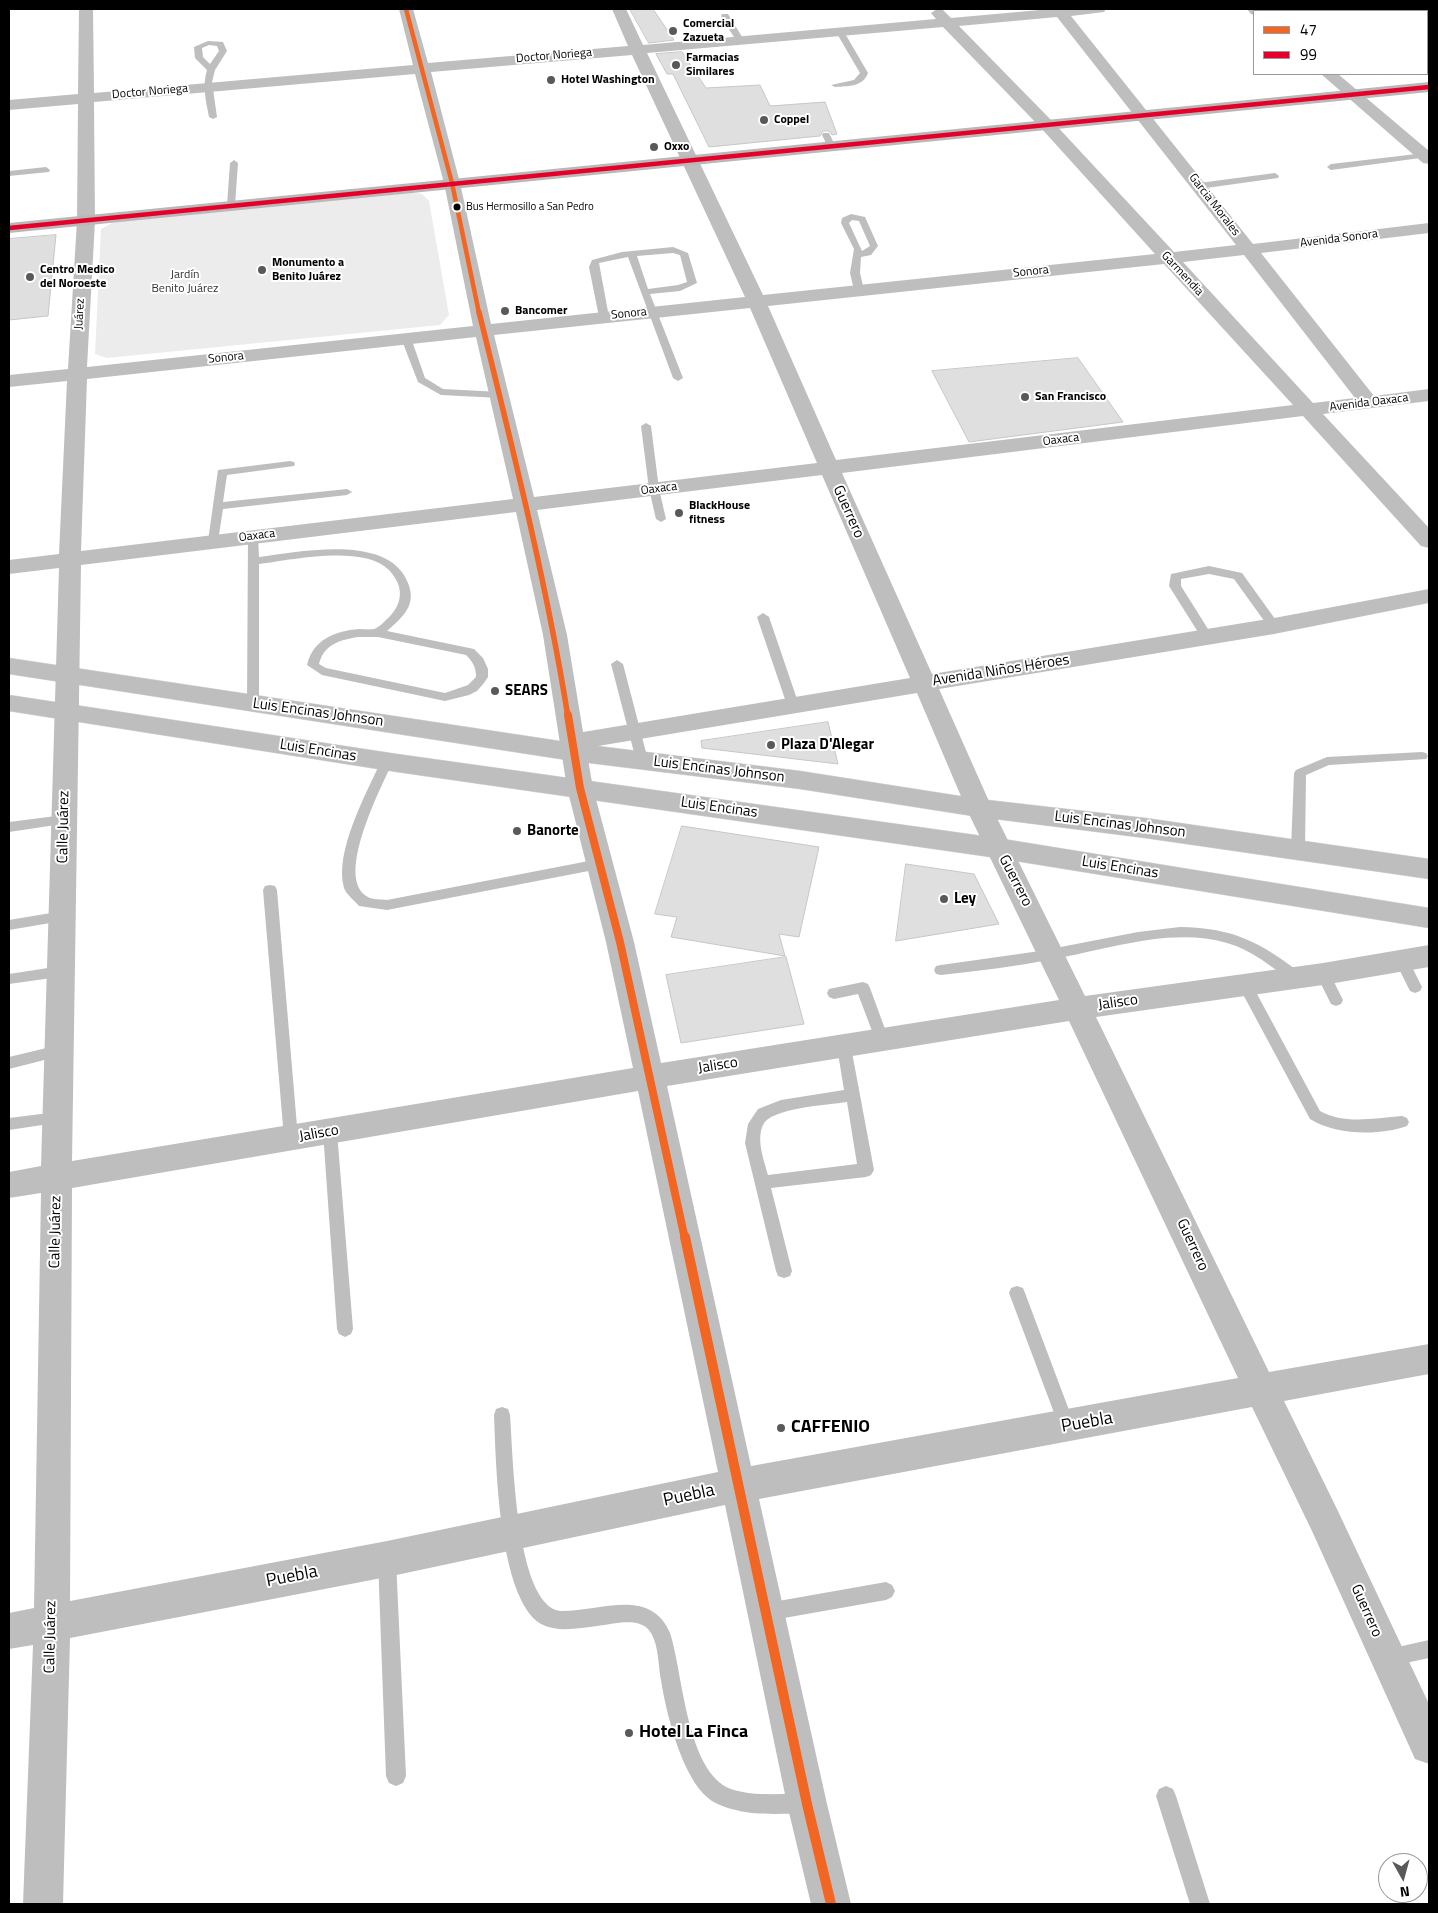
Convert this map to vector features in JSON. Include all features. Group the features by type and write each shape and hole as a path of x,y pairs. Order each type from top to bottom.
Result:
{"main road":[{"path":"9,228 688,160 828,140 1047,125 1429,87"}],"street":[{"name":"Juárez","path":"70,559 77,374 86,221 86,9"},
{"path":"406,9 452,183 483,330 500,395 555,635 580,788 620,942 740,1485 807,1804 831,1904"},
{"name":"Guerrero","path":"619,9 688,160 756,301 997,848 1078,1008 1324,1519 1429,1745"},
{"name":"Garmendia","path":"934,9 1047,125 1429,541"},
{"name":"Doctor Noriega","path":"9,105 422,67 1099,9"},
{"name":"Garcia Morales","path":"1059,11 1369,403"},
{"path":"1330,75 1427,157"},
{"name":"Avenida Sonora","path":"1249,249 1429,228"},
{"name":"Sonora","path":"9,381 1249,249"},
{"name":"Avenida Oaxaca","path":"1309,410 1429,395"},
{"name":"Oaxaca","path":"9,566 1309,410"},
{"name":"Calle Juárez","path":"43,1904 52,1623 56,1118 69,677 70,559"},
{"name":"Avenida Niños Héroes","path":"573,747 634,732 1274,626 1429,596"},
{"name":"Luis Encinas Johnson","path":"9,666 69,677 573,747 642,760 800,780 979,808 1298,849 1429,868"},
{"name":"Luis Encinas","path":"9,704 387,761 997,848 1429,918"},
{"name":"Jalisco","path":"9,1185 330,1132 650,1076 844,1047 1078,1008 1310,976 1416,959"},
{"name":"Puebla","path":"9,1631 387,1559 740,1485 1429,1359"}],"lane":[{"path":"725,16 740,40"},
{"path":"835,85 860,81 864,78 864,73 840,32"},
{"path":"211,68 208,87 213,117"},
{"path":"1331,167 1427,157"},
{"path":"232,205 234,163"},
{"path":"9,174 46,170"},
{"path":"1199,186 1275,176"},
{"path":"604,317 594,267 595,262 673,250 684,253 692,283 680,288 645,292"},
{"path":"632,255 678,378"},
{"path":"858,255 855,273 859,290"},
{"path":"406,338 421,380 434,388 441,392 500,395"},
{"path":"646,426 654,489 661,519"},
{"path":"213,541 222,472 290,464"},
{"path":"218,506 346,492"},
{"path":"253,537 253,703"},
{"path":"253,561 339,552 373,556 389,563 398,571 406,600 405,608 378,633 356,632 328,642 318,648 313,665 322,671 445,697 458,695 482,678 484,670 480,661 470,652 378,633"},
{"path":"1207,637 1175,586 1176,577 1209,570 1238,576 1274,626"},
{"path":"763,617 794,706"},
{"path":"617,664 642,760"},
{"path":"1298,849 1300,773 1327,761 1422,756"},
{"path":"387,761 362,817 349,857 351,888 364,902 387,905 599,864"},
{"path":"9,827 64,820"},
{"path":"270,890 291,1138"},
{"path":"9,925 63,916"},
{"path":"941,970 1052,955 1166,933 1197,932 1244,942 1310,976 1336,1000"},
{"path":"1415,987 1416,959"},
{"path":"9,980 61,972"},
{"path":"1245,985 1315,1115 1326,1123 1338,1126 1402,1122"},
{"path":"834,993 863,988 882,1040"},
{"path":"762,1182 822,1177 866,1170 844,1047"},
{"path":"9,1063 59,1051"},
{"path":"784,1271 753,1143 755,1124 763,1113 781,1106 854,1095"},
{"path":"9,1124 56,1118"},
{"path":"330,1132 345,1329"},
{"path":"1017,1293 1067,1426"},
{"path":"502,1415 511,1532 522,1580 533,1606 547,1617 570,1620 625,1613 645,1616 655,1623 664,1644 670,1681 682,1731 702,1775 716,1792 740,1802 807,1804"},
{"path":"387,1559 396,1776"},
{"path":"767,1612 886,1591"},
{"path":"1387,1658 1429,1649"},
{"path":"1166,1796 1200,1904"}],"green space":[{"name":"Jardín Benito Juárez","path":"408,192 422,194 429,201 449,315 440,325 107,358 95,354 101,229 114,222"}],"building":[{"path":"630,9 653,9 674,40 649,43"},
{"name":"Coppel","path":"682,52 706,88 760,85 770,106 825,102 837,134 832,135 829,131 823,131 820,136 709,147 673,74 667,74 656,54"},
{"name":"Centro Medico del Noroeste","path":"56,235 48,316 9,320 9,239"},
{"name":"San Francisco","path":"1078,358 1123,422 969,442 932,371"},
{"name":"Plaza D'Alegar","path":"828,722 838,764 702,748 701,741"},
{"path":"682,826 819,847 799,937 779,934 785,956 671,937 677,917 655,914"},
{"name":"Ley","path":"906,864 974,874 999,924 896,941"},
{"path":"786,957 804,1024 681,1043 666,975"}],"transit line":[{"name":"47","path":"406,9 452,183 473,288 509,433 555,635 580,788 620,942 807,1804 831,1904"},
{"name":"99","path":"9,228 1429,87"}],"place":[{"name":"Comercial Zazueta","path":"673,31"},
{"name":"Farmacias Similares","path":"676,65"},
{"name":"Hotel Washington","path":"551,80"},
{"name":"Coppel","path":"764,120"},
{"name":"Oxxo","path":"654,147"},
{"name":"Bus Hermosillo a San Pedro","path":"457,207"},
{"name":"Monumento a Benito Juárez","path":"262,270"},
{"name":"Centro Medico del Noroeste","path":"30,277"},
{"name":"Bancomer","path":"505,311"},
{"name":"San Francisco","path":"1025,397"},
{"name":"BlackHouse fitness","path":"679,513"},
{"name":"SEARS","path":"495,691"},
{"name":"Plaza D'Alegar","path":"771,745"},
{"name":"Banorte","path":"517,831"},
{"name":"Ley","path":"944,899"},
{"name":"CAFFENIO","path":"781,1428"},
{"name":"Hotel La Finca","path":"629,1733"}]}
